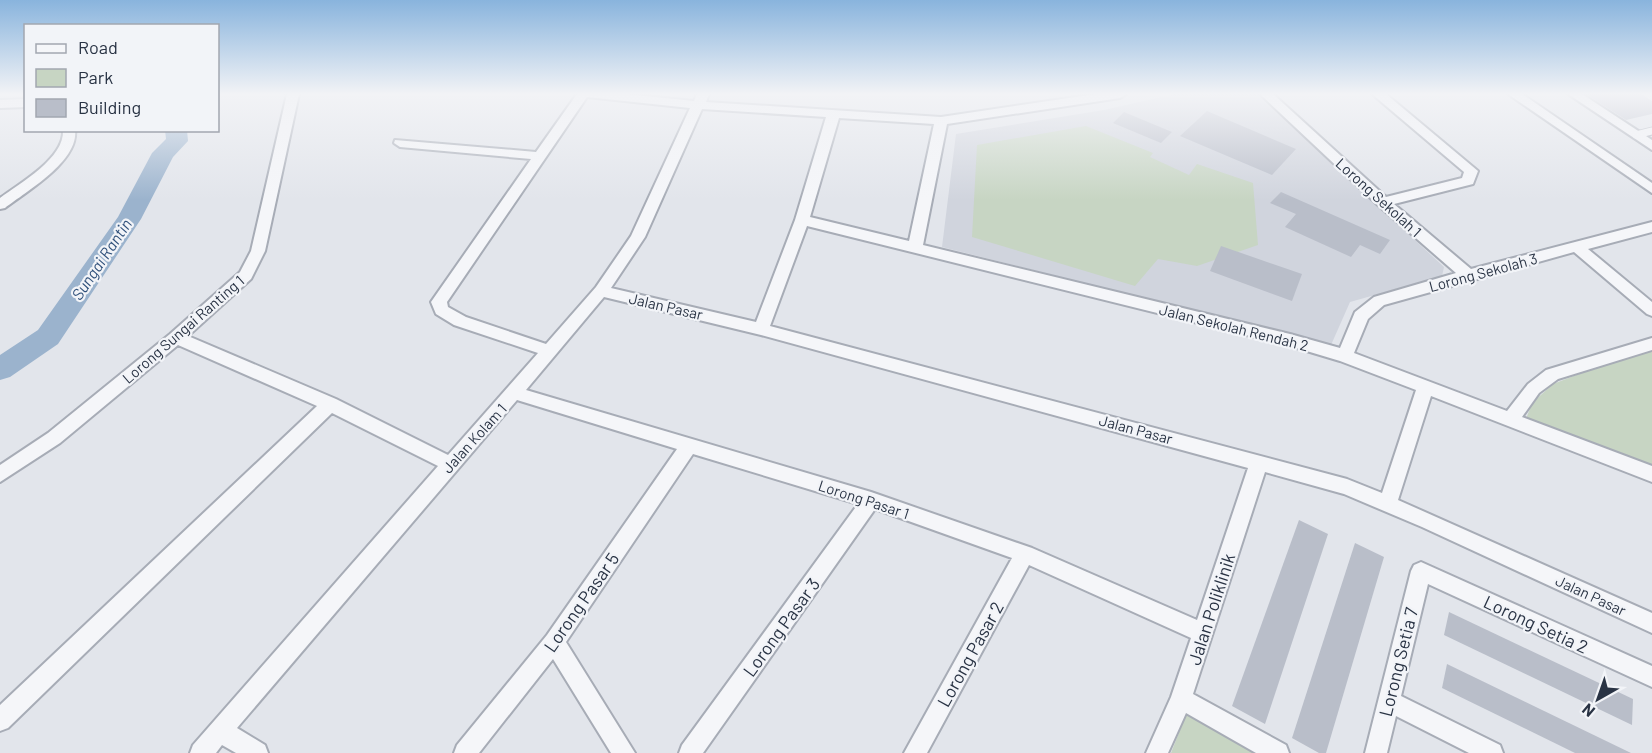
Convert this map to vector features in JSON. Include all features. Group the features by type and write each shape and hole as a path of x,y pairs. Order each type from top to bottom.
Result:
{"street":[{"name":"Lorong Sungai Ranting 1","path":"0,474 54,438 176,339 246,275 258,251 285,129"},
{"path":"549,351 460,321 441,310 438,302 560,129"},
{"name":"Jalan Kolam 1","path":"201,753 601,291 638,237 687,129"},
{"path":"761,329 802,220 829,129"},
{"path":"915,247 939,129"},
{"name":"Lorong Sekolah 1","path":"1304,129 1383,202 1468,274"},
{"path":"1383,202 1468,181 1471,171 1420,129"},
{"path":"1565,129 1652,189"},
{"path":"1627,129 1652,146"},
{"path":"0,205 59,159 70,141 69,132"},
{"path":"400,143 542,156"},
{"name":"Jalan Sekolah Rendah 2","path":"802,220 1345,356 1652,474"},
{"name":"Lorong Sekolah 3","path":"1345,356 1362,315 1379,301 1468,274 1652,227"},
{"path":"1576,247 1652,310"},
{"name":"Jalan Pasar","path":"601,291 761,329 1347,487 1388,503 1652,623"},
{"path":"176,339 330,404 450,464"},
{"path":"1511,420 1530,393 1552,374 1652,344"},
{"path":"1388,503 1425,387"},
{"name":"Lorong Pasar 1","path":"515,393 872,500 1025,554 1203,633"},
{"path":"0,720 330,404"},
{"name":"Lorong Pasar 5","path":"465,753 554,642 689,446"},
{"name":"Jalan Poliklinik","path":"1157,753 1181,699 1259,463"},
{"name":"Lorong Pasar 3","path":"690,753 872,500"},
{"name":"Lorong Pasar 2","path":"915,753 1025,554"},
{"name":"Lorong Setia 2","path":"1421,571 1652,677"},
{"name":"Lorong Setia 7","path":"1376,753 1421,571"},
{"path":"554,642 624,753"},
{"path":"1181,699 1278,753"},
{"path":"1389,701 1492,753"},
{"path":"220,731 257,753"}],"lane":[{"path":"1636,135 1652,131"}],"shaded area":[{"path":"986,129 1295,129 1444,267 1442,276 1350,302 1331,345 942,247 956,134"}],"green space":[{"path":"1068,129 1094,129 1153,153 1150,157 1189,175 1197,164 1253,183 1258,245 1197,266 1158,259 1135,286 972,237 977,145"},
{"path":"1652,346 1652,468 1526,419 1532,403 1553,384"},
{"path":"1187,712 1261,753 1171,753"}],"building":[{"path":"1128,129 1165,129 1172,132 1161,143"},
{"path":"1187,129 1249,129 1296,149 1272,175 1180,136"},
{"path":"1281,192 1390,240 1380,254 1360,245 1351,257 1285,227 1296,214 1270,203"},
{"path":"1221,246 1302,274 1292,301 1210,271"},
{"path":"1299,520 1328,534 1265,724 1232,706"},
{"path":"1355,543 1384,557 1326,753 1319,753 1292,738"},
{"path":"1449,612 1633,699 1632,725 1444,635"},
{"path":"1447,664 1631,753 1575,753 1442,688"}],"waterway":[{"name":"Sungai Rantin","path":"0,369 48,337 129,219 163,153 177,141 176,132"}]}
